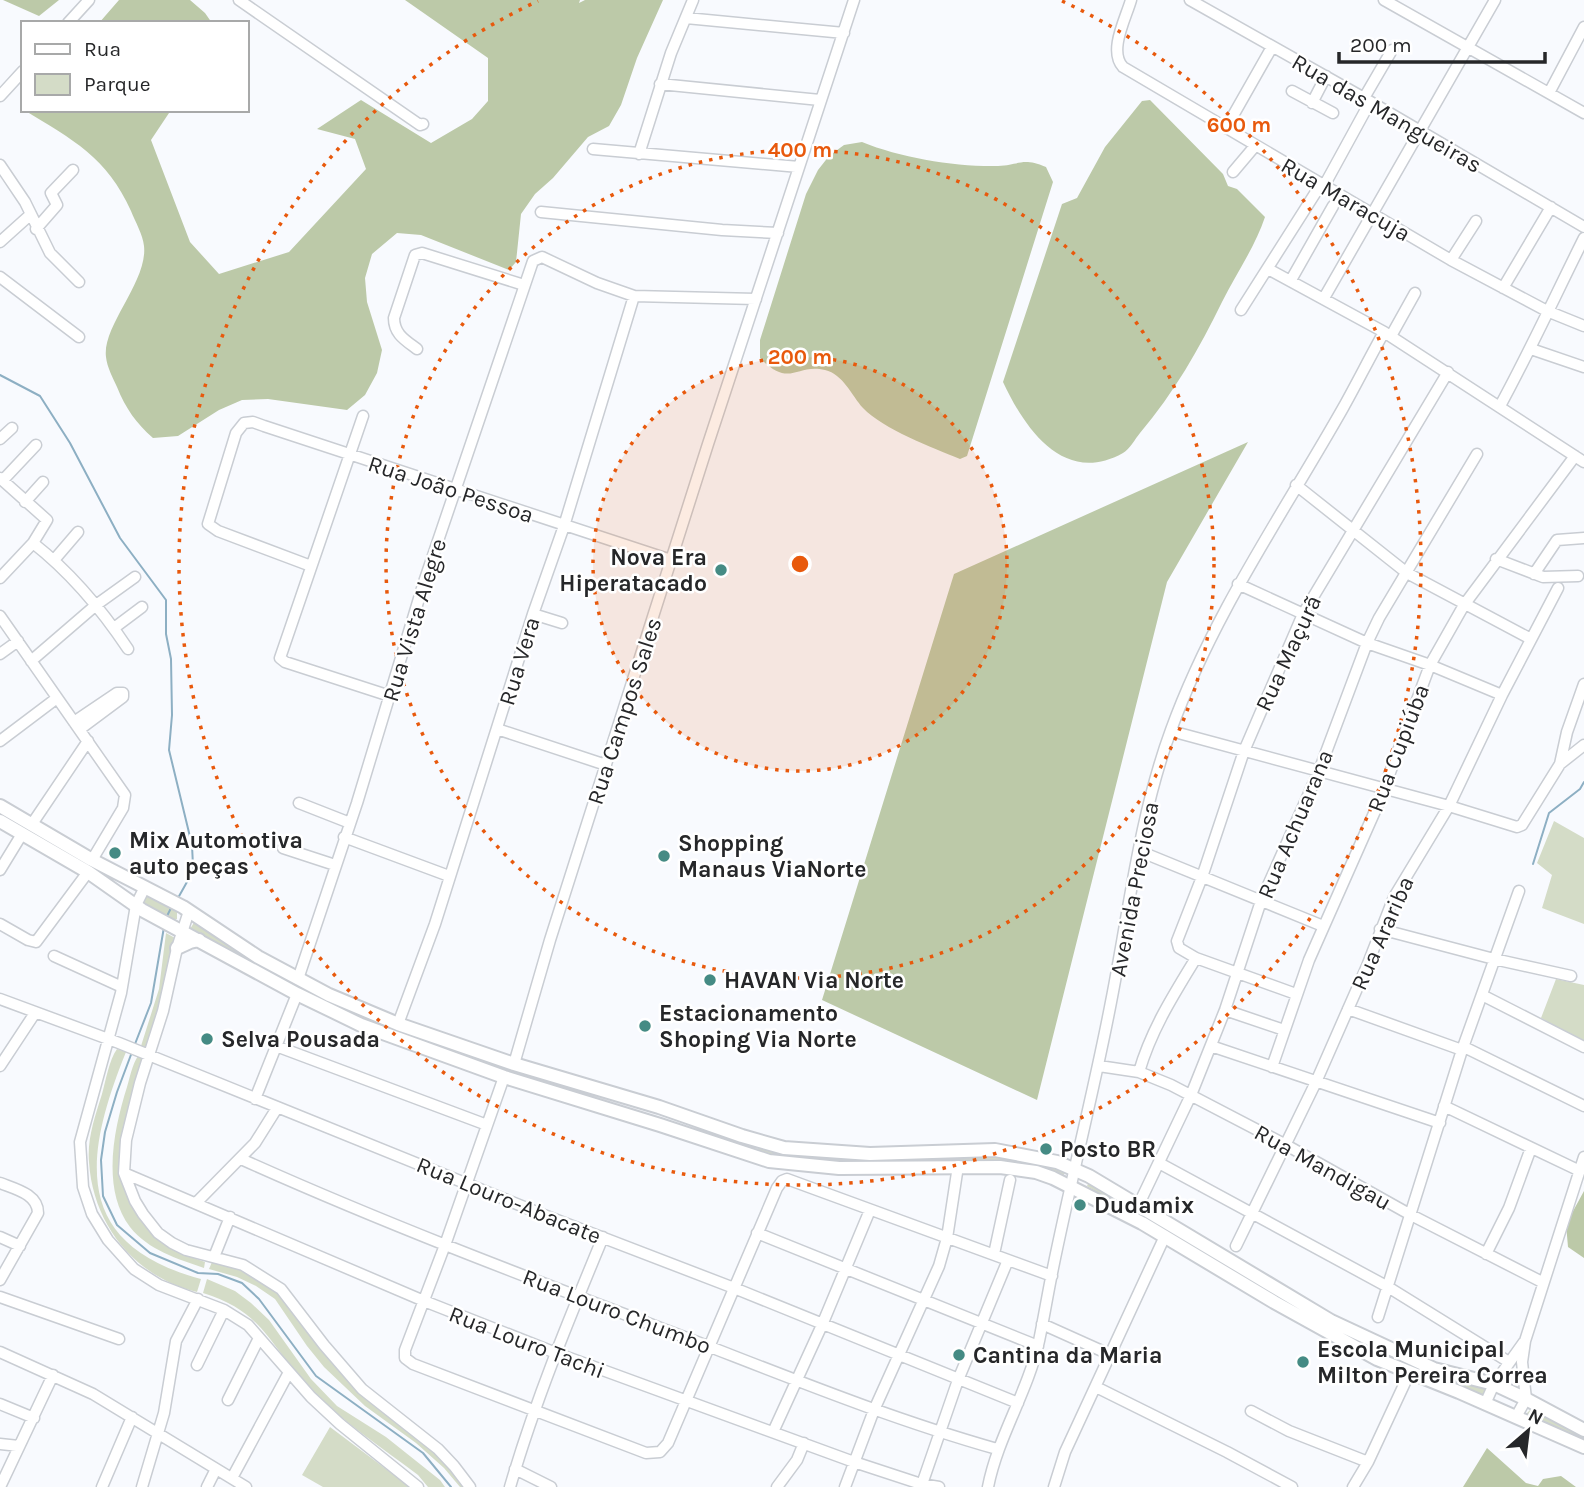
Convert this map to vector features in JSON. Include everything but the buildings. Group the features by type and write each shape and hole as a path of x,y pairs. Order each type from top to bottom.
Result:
{"main road":[{"path":"0,806 32,824 90,866 139,908 297,994 361,1025 504,1077 681,1131 761,1159 790,1165 839,1168 958,1166 1013,1168 1036,1172 1072,1186 1165,1236 1331,1335 1409,1374 1584,1447"},
{"path":"0,821 90,866 148,889 186,909 234,942 298,979 358,1009 514,1064 784,1148 870,1154 995,1150 1036,1157 1076,1169 1286,1295 1370,1341 1434,1369 1494,1384 1584,1430"},
{"path":"177,948 199,940"}],"street":[{"path":"70,21 89,0"},
{"path":"239,0 420,125 423,124"},
{"path":"639,154 660,84 693,0"},
{"name":"Rua Campos Sales","path":"514,1064 550,940 671,560 854,0"},
{"name":"Rua Maracuja","path":"1131,0 1116,50 1117,58 1123,67 1451,260 1547,311 1584,326"},
{"name":"Rua das Mangueiras","path":"1190,0 1584,227"},
{"path":"1384,0 1584,113"},
{"path":"1324,298 1495,0"},
{"path":"686,18 844,33"},
{"path":"1549,93 1584,28"},
{"path":"1226,128 1272,47"},
{"path":"1241,310 1322,185 1392,50"},
{"path":"0,96 21,74"},
{"path":"1312,103 1326,76"},
{"path":"660,84 820,100"},
{"path":"1292,92 1333,113"},
{"path":"1233,172 1255,146"},
{"path":"593,149 799,167"},
{"path":"0,165 13,182 56,262 79,282"},
{"path":"36,229 57,205 51,193 73,170"},
{"path":"1291,280 1333,206"},
{"path":"1503,288 1550,207"},
{"path":"541,212 778,233"},
{"path":"0,242 30,215"},
{"path":"1451,260 1476,221"},
{"path":"1500,406 1531,349 1584,238"},
{"path":"417,349 399,334 394,326 397,306 415,255 422,253 524,285"},
{"name":"Rua Vista Alegre","path":"298,979 350,823 415,609 533,261 542,257 597,283 634,296"},
{"path":"1268,269 1388,334 1580,459"},
{"path":"0,277 79,337"},
{"name":"Avenida Preciosa","path":"988,1487 997,1449 1018,1404 1038,1346 1099,1066 1139,851 1171,731 1203,653 1238,584 1415,293"},
{"path":"634,296 756,299"},
{"name":"Rua Vera","path":"398,1024 426,949 533,614 564,526 634,296"},
{"path":"1531,349 1584,367"},
{"name":"Rua Maçurã","path":"1196,958 1177,945 1177,941 1202,877 1244,751 1303,614 1448,373"},
{"path":"363,416 280,658 285,662 390,696"},
{"name":"Rua João Pessoa","path":"311,566 228,535 208,524 236,433 244,423 253,422 349,456 671,560"},
{"path":"0,439 12,428"},
{"path":"0,578 33,543 47,520 1,479 36,445"},
{"name":"Rua Achuarana","path":"1138,1206 1191,1096 1225,1010 1261,901 1319,771 1367,643 1379,618 1477,454"},
{"name":"Rua Cupiúba","path":"1272,1067 1296,994 1384,788 1430,665 1464,605 1496,559 1580,459"},
{"path":"25,502 43,482"},
{"path":"1296,485 1407,573 1531,639"},
{"path":"54,560 78,532"},
{"path":"1534,574 1556,540 1584,538"},
{"path":"33,543 54,560 96,605 128,649"},
{"path":"1496,559 1551,578 1577,576"},
{"path":"31,661 96,605 135,577"},
{"path":"1238,584 1367,643 1430,665 1502,695"},
{"name":"Rua Arariba","path":"1236,1246 1316,1082 1394,897 1449,806 1502,695 1558,588"},
{"path":"114,628 142,607"},
{"path":"533,614 562,623"},
{"path":"0,616 125,795 123,808 90,866 36,942 0,924"},
{"path":"0,654 18,641"},
{"path":"1171,731 1517,827 1522,825 1560,764 1567,732 1584,684"},
{"path":"0,741 57,698"},
{"path":"497,729 606,765"},
{"path":"32,824 88,741"},
{"path":"1560,764 1584,745"},
{"path":"299,803 350,823"},
{"path":"0,870 22,834"},
{"path":"344,837 449,876"},
{"path":"283,848 335,865"},
{"path":"1139,851 1323,926"},
{"path":"148,889 139,908 122,987 80,1142 85,1197 98,1228 125,1261 159,1285 224,1310 242,1321 288,1374 340,1424 418,1487"},
{"path":"1378,1317 1444,1106 1519,891"},
{"path":"186,909 178,930 177,948 163,1012 145,1054 126,1140 124,1173 142,1214 158,1233 186,1251 243,1265 281,1289 362,1389 438,1450 470,1487"},
{"path":"1380,929 1572,976"},
{"path":"54,956 122,987"},
{"path":"1139,1072 1148,1044 1161,1018 1196,958 1296,994"},
{"path":"255,1099 297,994"},
{"path":"1482,995 1584,1048"},
{"name":"Rua Louro-Abacate","path":"0,999 108,1039 734,1288 1018,1404"},
{"path":"1348,1009 1463,1049 1584,1107"},
{"path":"1225,1010 1284,1030"},
{"path":"0,1066 35,1013"},
{"path":"276,1046 487,1125"},
{"path":"1211,1046 1440,1123"},
{"name":"Rua Mandigau","path":"1099,1066 1139,1072 1191,1096 1411,1215 1542,1282"},
{"path":"504,1077 405,1350 405,1358 413,1364 646,1453 660,1452 664,1448 688,1401 757,1233 782,1181 788,1179 1052,1276"},
{"path":"1444,1106 1580,1171"},
{"path":"196,1203 241,1159 266,1128 277,1108"},
{"path":"1486,1254 1509,1208 1531,1148"},
{"path":"1516,1417 1526,1399 1522,1362 1525,1341 1584,1157"},
{"name":"Rua Louro Chumbo","path":"241,1159 306,1189 445,1245 795,1381 940,1433 997,1449"},
{"path":"1159,1163 1388,1287 1509,1362"},
{"path":"788,1179 790,1165"},
{"path":"845,1487 874,1410 939,1266 947,1238 958,1166"},
{"name":"Rua Louro Tachi","path":"124,1173 424,1301 555,1353 854,1462 921,1485 939,1487"},
{"path":"994,1255 1010,1180"},
{"path":"0,1183 36,1201 38,1213 0,1280"},
{"path":"773,1432 870,1210"},
{"path":"214,1257 230,1217"},
{"path":"757,1233 1038,1346"},
{"path":"1054,1487 1065,1452 1165,1236"},
{"path":"0,1237 20,1246"},
{"path":"510,1487 555,1353 603,1237"},
{"path":"921,1485 958,1380 1008,1260"},
{"path":"0,1297 119,1339"},
{"path":"144,1486 159,1432 176,1341 198,1299"},
{"path":"197,1365 224,1310"},
{"path":"1042,1324 1111,1355"},
{"path":"228,1400 259,1338"},
{"path":"1485,1404 1494,1384 1525,1341"},
{"path":"0,1352 93,1394 246,1487"},
{"path":"232,1478 288,1374"},
{"path":"1353,1487 1368,1462 1409,1374"},
{"path":"0,1487 53,1376"},
{"path":"1096,1387 1292,1487"},
{"path":"0,1405 34,1418"},
{"path":"1251,1411 1289,1431 1368,1462"},
{"path":"102,1487 132,1417"},
{"path":"777,1487 797,1460 804,1443"},
{"path":"0,1444 19,1446"},
{"path":"207,1487 216,1469"},
{"path":"515,1469 551,1487"}],"green space":[{"path":"3,0 59,0 39,16"},
{"path":"119,0 190,0 211,21 101,21"},
{"path":"405,0 580,0 579,3 585,0 663,0 637,58 621,105 609,126 588,137 553,178 535,194 521,214 516,262 509,270 421,235 397,233 372,254 365,278 367,302 382,350 377,373 365,395 347,410 268,399 242,400 219,410 178,436 153,438 128,409 110,372 106,357 111,332 133,288 143,260 141,233 122,192 100,163 73,141 27,112 170,112 151,140 190,242 219,274 289,252 366,169 355,139 317,129 361,100 431,143 472,119 488,101 488,58"},
{"path":"1150,100 1223,174 1228,186 1237,189 1265,217 1251,250 1204,337 1164,402 1126,451 1102,461 1082,462 1049,448 1035,434 1003,382 1062,204 1077,198 1105,147 1142,101"},
{"path":"862,142 894,153 947,163 998,166 1031,162 1046,167 1053,182 967,456 960,459 909,437 872,416 831,372 815,369 786,374 770,367 760,358 760,340 806,194 818,170 829,156 844,145"},
{"path":"1248,442 1167,582 1037,1100 822,1000 954,574"},
{"path":"1554,821 1584,838 1584,924 1542,908 1552,875 1537,863"},
{"path":"147,897 155,898 177,911 177,919 172,920 145,906 143,901"},
{"path":"195,921 271,967 498,1064 496,1069 367,1022 309,994 190,929"},
{"path":"166,933 175,938 151,1050 141,1046 159,989"},
{"path":"1556,979 1584,985 1584,1042 1541,1018"},
{"path":"117,1049 126,1052 102,1126 97,1160 99,1191 109,1219 129,1243 159,1263 201,1279 197,1292 175,1285 137,1261 121,1245 99,1207 92,1185 89,1145 108,1070"},
{"path":"138,1056 145,1059 125,1137 129,1192 162,1239 185,1255 205,1262 204,1268 164,1253 137,1235 121,1212 115,1195 115,1139 122,1103"},
{"path":"755,1149 794,1156 827,1159 996,1157 1048,1166 1065,1172 1063,1176 987,1160 824,1165 760,1154"},
{"path":"1089,1182 1301,1307 1490,1388 1484,1399 1380,1355 1299,1311 1087,1186"},
{"path":"1584,1191 1584,1258 1568,1247 1566,1224"},
{"path":"212,1262 250,1273 277,1290 352,1382 379,1408 444,1458 467,1487 460,1487 444,1468 416,1443 365,1406 324,1367 275,1299 237,1277 209,1269"},
{"path":"207,1279 235,1291 251,1303 269,1320 311,1379 337,1406 386,1437 440,1480 445,1487 428,1487 418,1475 334,1411 309,1387 253,1320 224,1301 203,1293"},
{"path":"1532,1405 1584,1434 1584,1440 1525,1415"},
{"path":"330,1427 410,1487 323,1487 302,1475"},
{"path":"1487,1448 1526,1483 1538,1486 1543,1479 1561,1476 1576,1487 1463,1487"}],"waterway":[{"path":"0,375 40,396 70,443 120,538 166,600 166,634 171,659 172,715 169,750 192,845 193,866 178,898"},
{"path":"1533,864 1549,813 1580,789 1584,782"},
{"path":"166,918 171,908"},
{"path":"135,1044 151,1003 164,927"},
{"path":"132,1052 105,1132 101,1160 103,1196 117,1225 150,1253 198,1273 218,1274 242,1283 259,1299 316,1376 423,1453 451,1487"}],"place":[{"name":"Nova Era Hiperatacado","path":"721,570"},
{"name":"Mix Automotiva auto peças","path":"115,853"},
{"name":"Shopping Manaus ViaNorte","path":"664,856"},
{"name":"HAVAN Via Norte","path":"710,980"},
{"name":"Estacionamento Shoping Via Norte","path":"645,1026"},
{"name":"Selva Pousada","path":"207,1039"},
{"name":"Posto BR","path":"1046,1149"},
{"name":"Dudamix","path":"1080,1205"},
{"name":"Cantina da Maria","path":"959,1355"},
{"name":"Escola Municipal Milton Pereira Correa","path":"1303,1362"}]}
